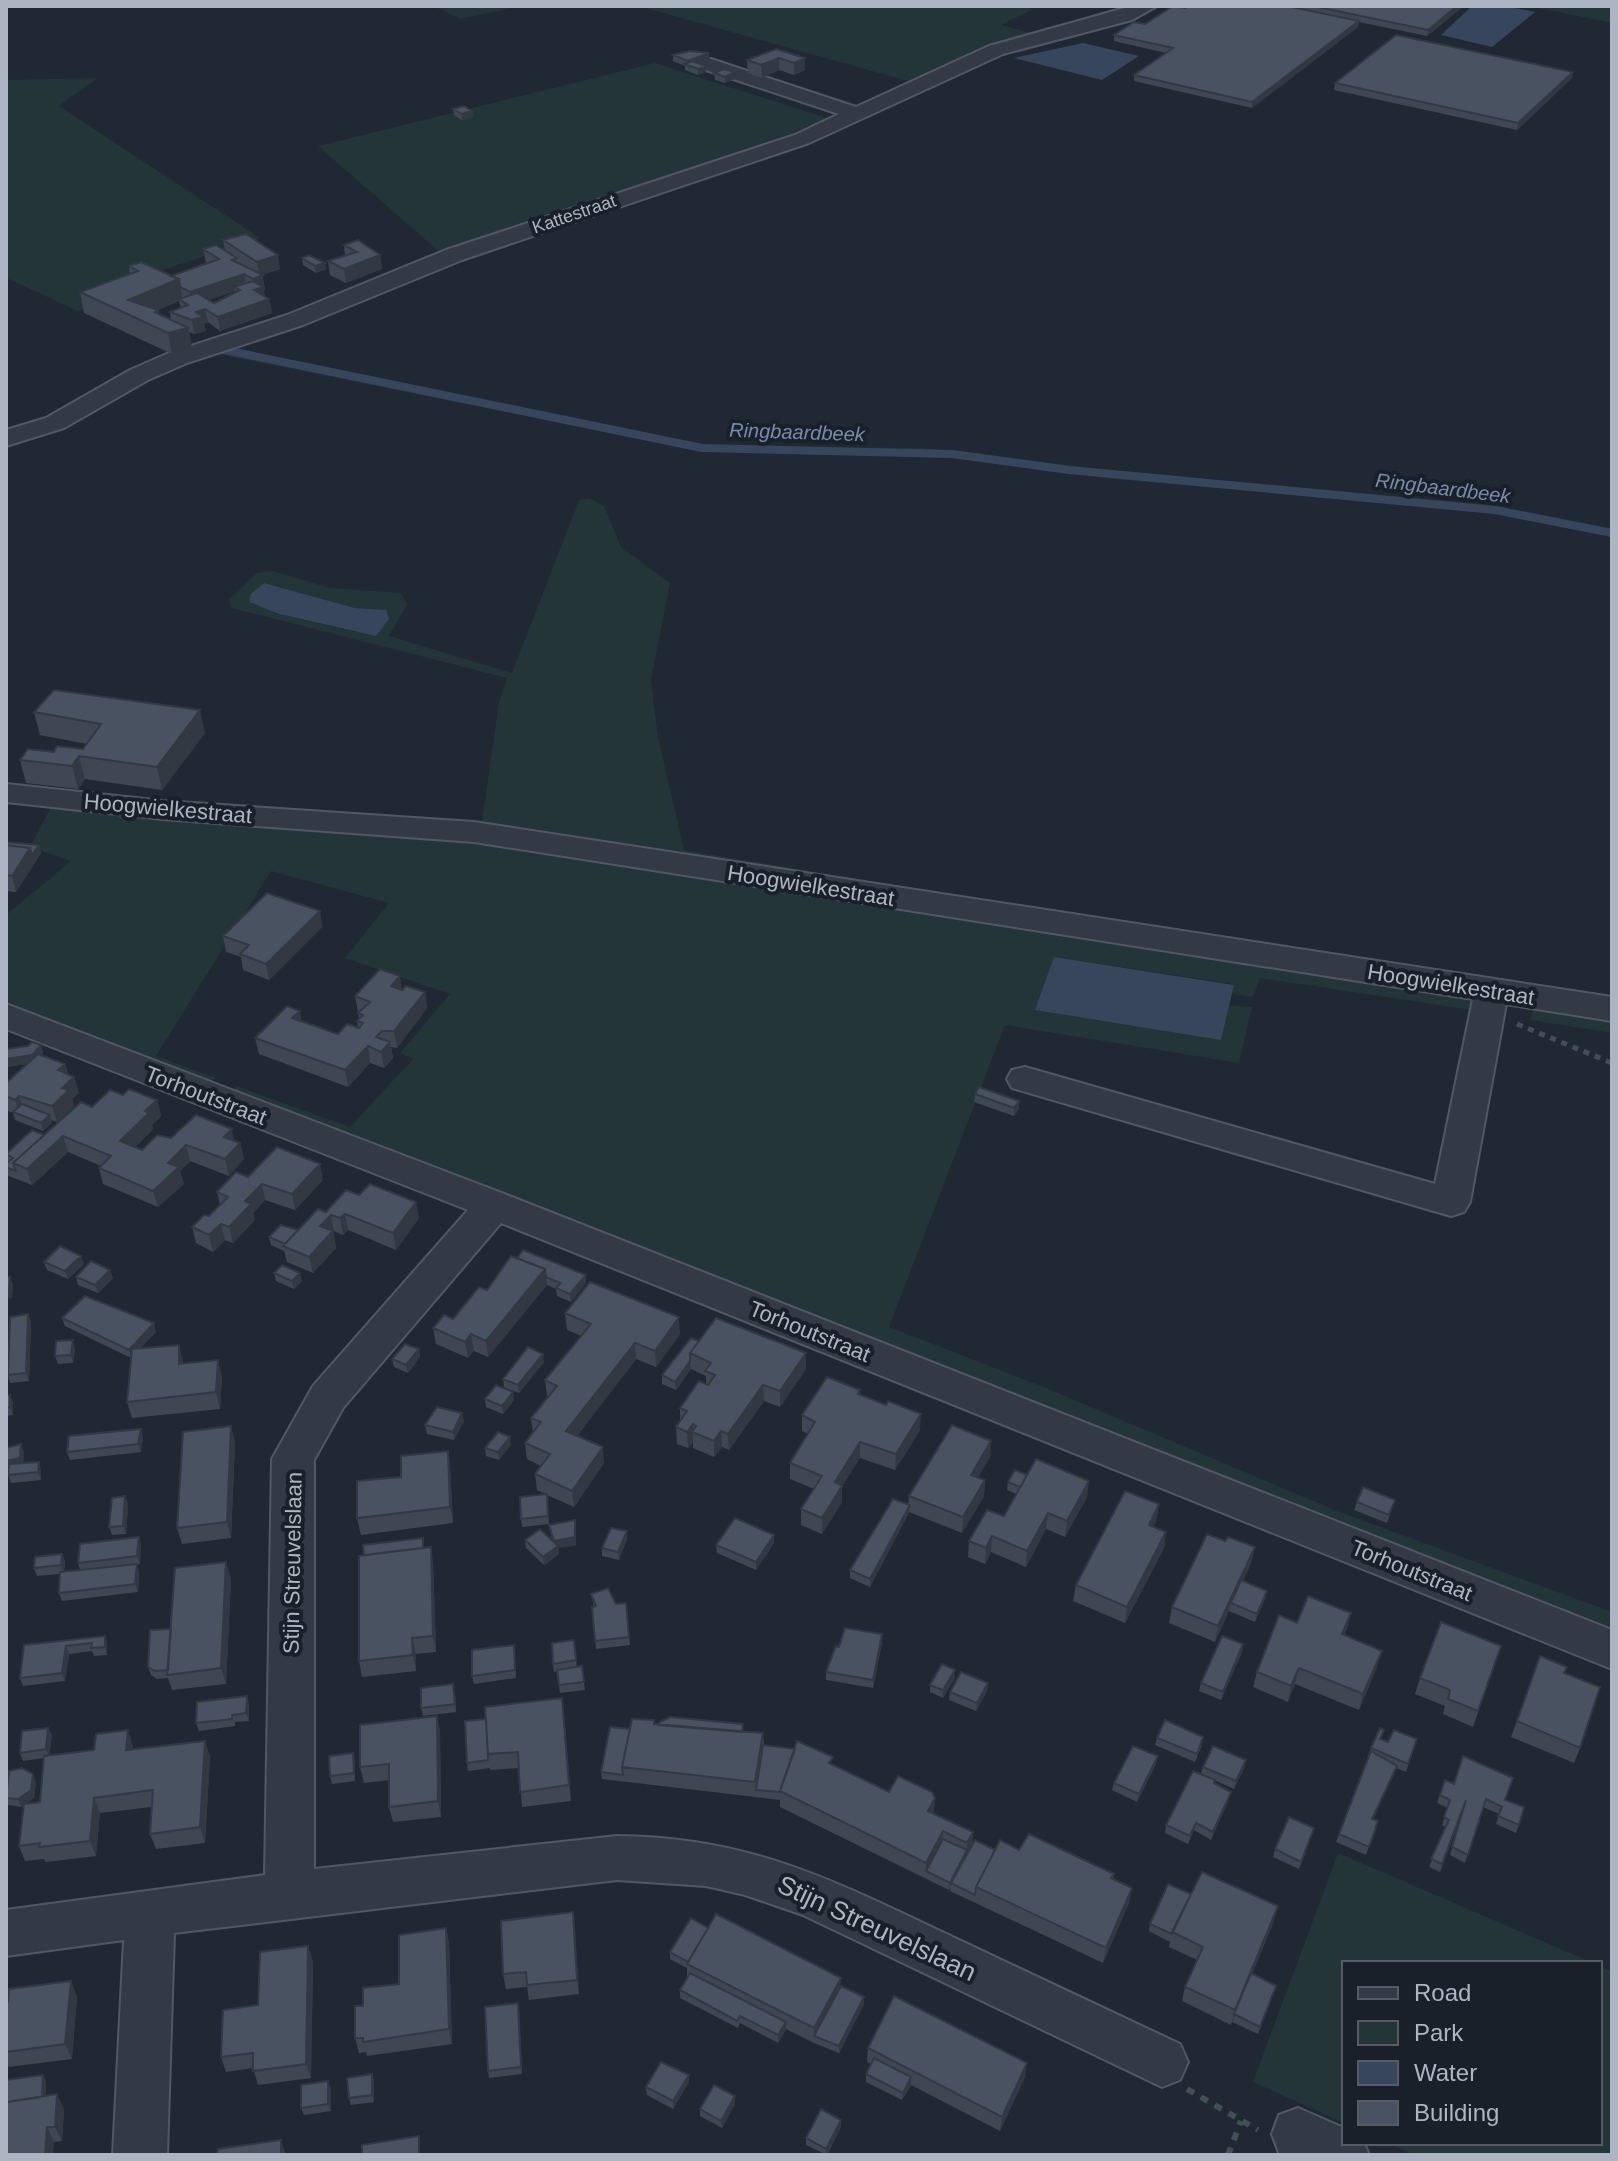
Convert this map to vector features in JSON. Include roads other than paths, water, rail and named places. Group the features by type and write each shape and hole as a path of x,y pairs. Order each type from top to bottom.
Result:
{"street":[{"name":"Kattestraat","path":"6,438 55,423 139,375 178,358 295,320 454,255 802,139 970,59 1148,6"},
{"path":"704,63 858,114"},
{"name":"Hoogwielkestraat","path":"6,793 163,810 474,832 1491,998 1612,1009"},
{"path":"1025,1079 1451,1202 1491,998"},
{"name":"Torhoutstraat","path":"6,1016 494,1205 1612,1650"},
{"name":"Stijn Streuvelslaan","path":"289,1895 293,1459 328,1397 494,1205"},
{"name":"Stijn Streuvelslaan","path":"6,1933 289,1895 617,1858 660,1856 707,1861 788,1883 1162,2062"},
{"path":"140,2155 150,1916"}],"water":[{"path":"1472,6 1504,6 1535,12 1492,47 1441,35"},
{"path":"1083,43 1139,56 1102,80 1014,58"},
{"path":"264,583 355,608 386,610 389,619 376,636 279,614 249,602 251,594"},
{"path":"1054,957 1234,985 1221,1040 1035,1010"}],"waterway":[{"name":"Ringbaardbeek","path":"214,348 224,350"},
{"name":"Ringbaardbeek","path":"215,348 702,448 952,454 1069,470 1495,510 1612,533"}]}
